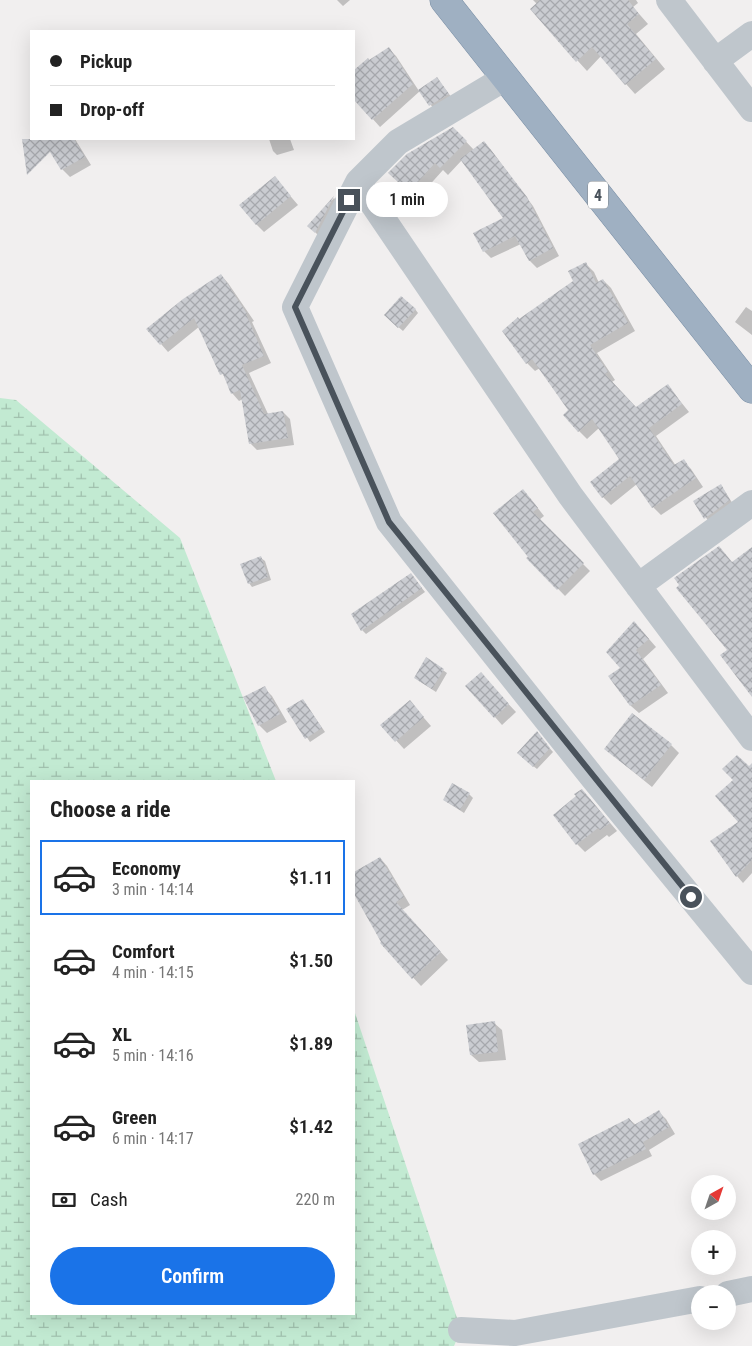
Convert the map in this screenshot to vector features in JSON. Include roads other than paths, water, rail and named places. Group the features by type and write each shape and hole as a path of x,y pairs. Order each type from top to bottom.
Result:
{"highway":[{"name":"4","path":"444,0 752,389"}],"street":[{"path":"669,0 752,110"},
{"path":"715,60 752,34"},
{"path":"505,78 398,142 358,182 295,307 389,522 593,778 752,972"},
{"path":"358,182 570,495 752,738"},
{"path":"638,586 752,503"},
{"path":"736,1292 752,1289"},
{"path":"461,1330 514,1333 691,1301"}]}
